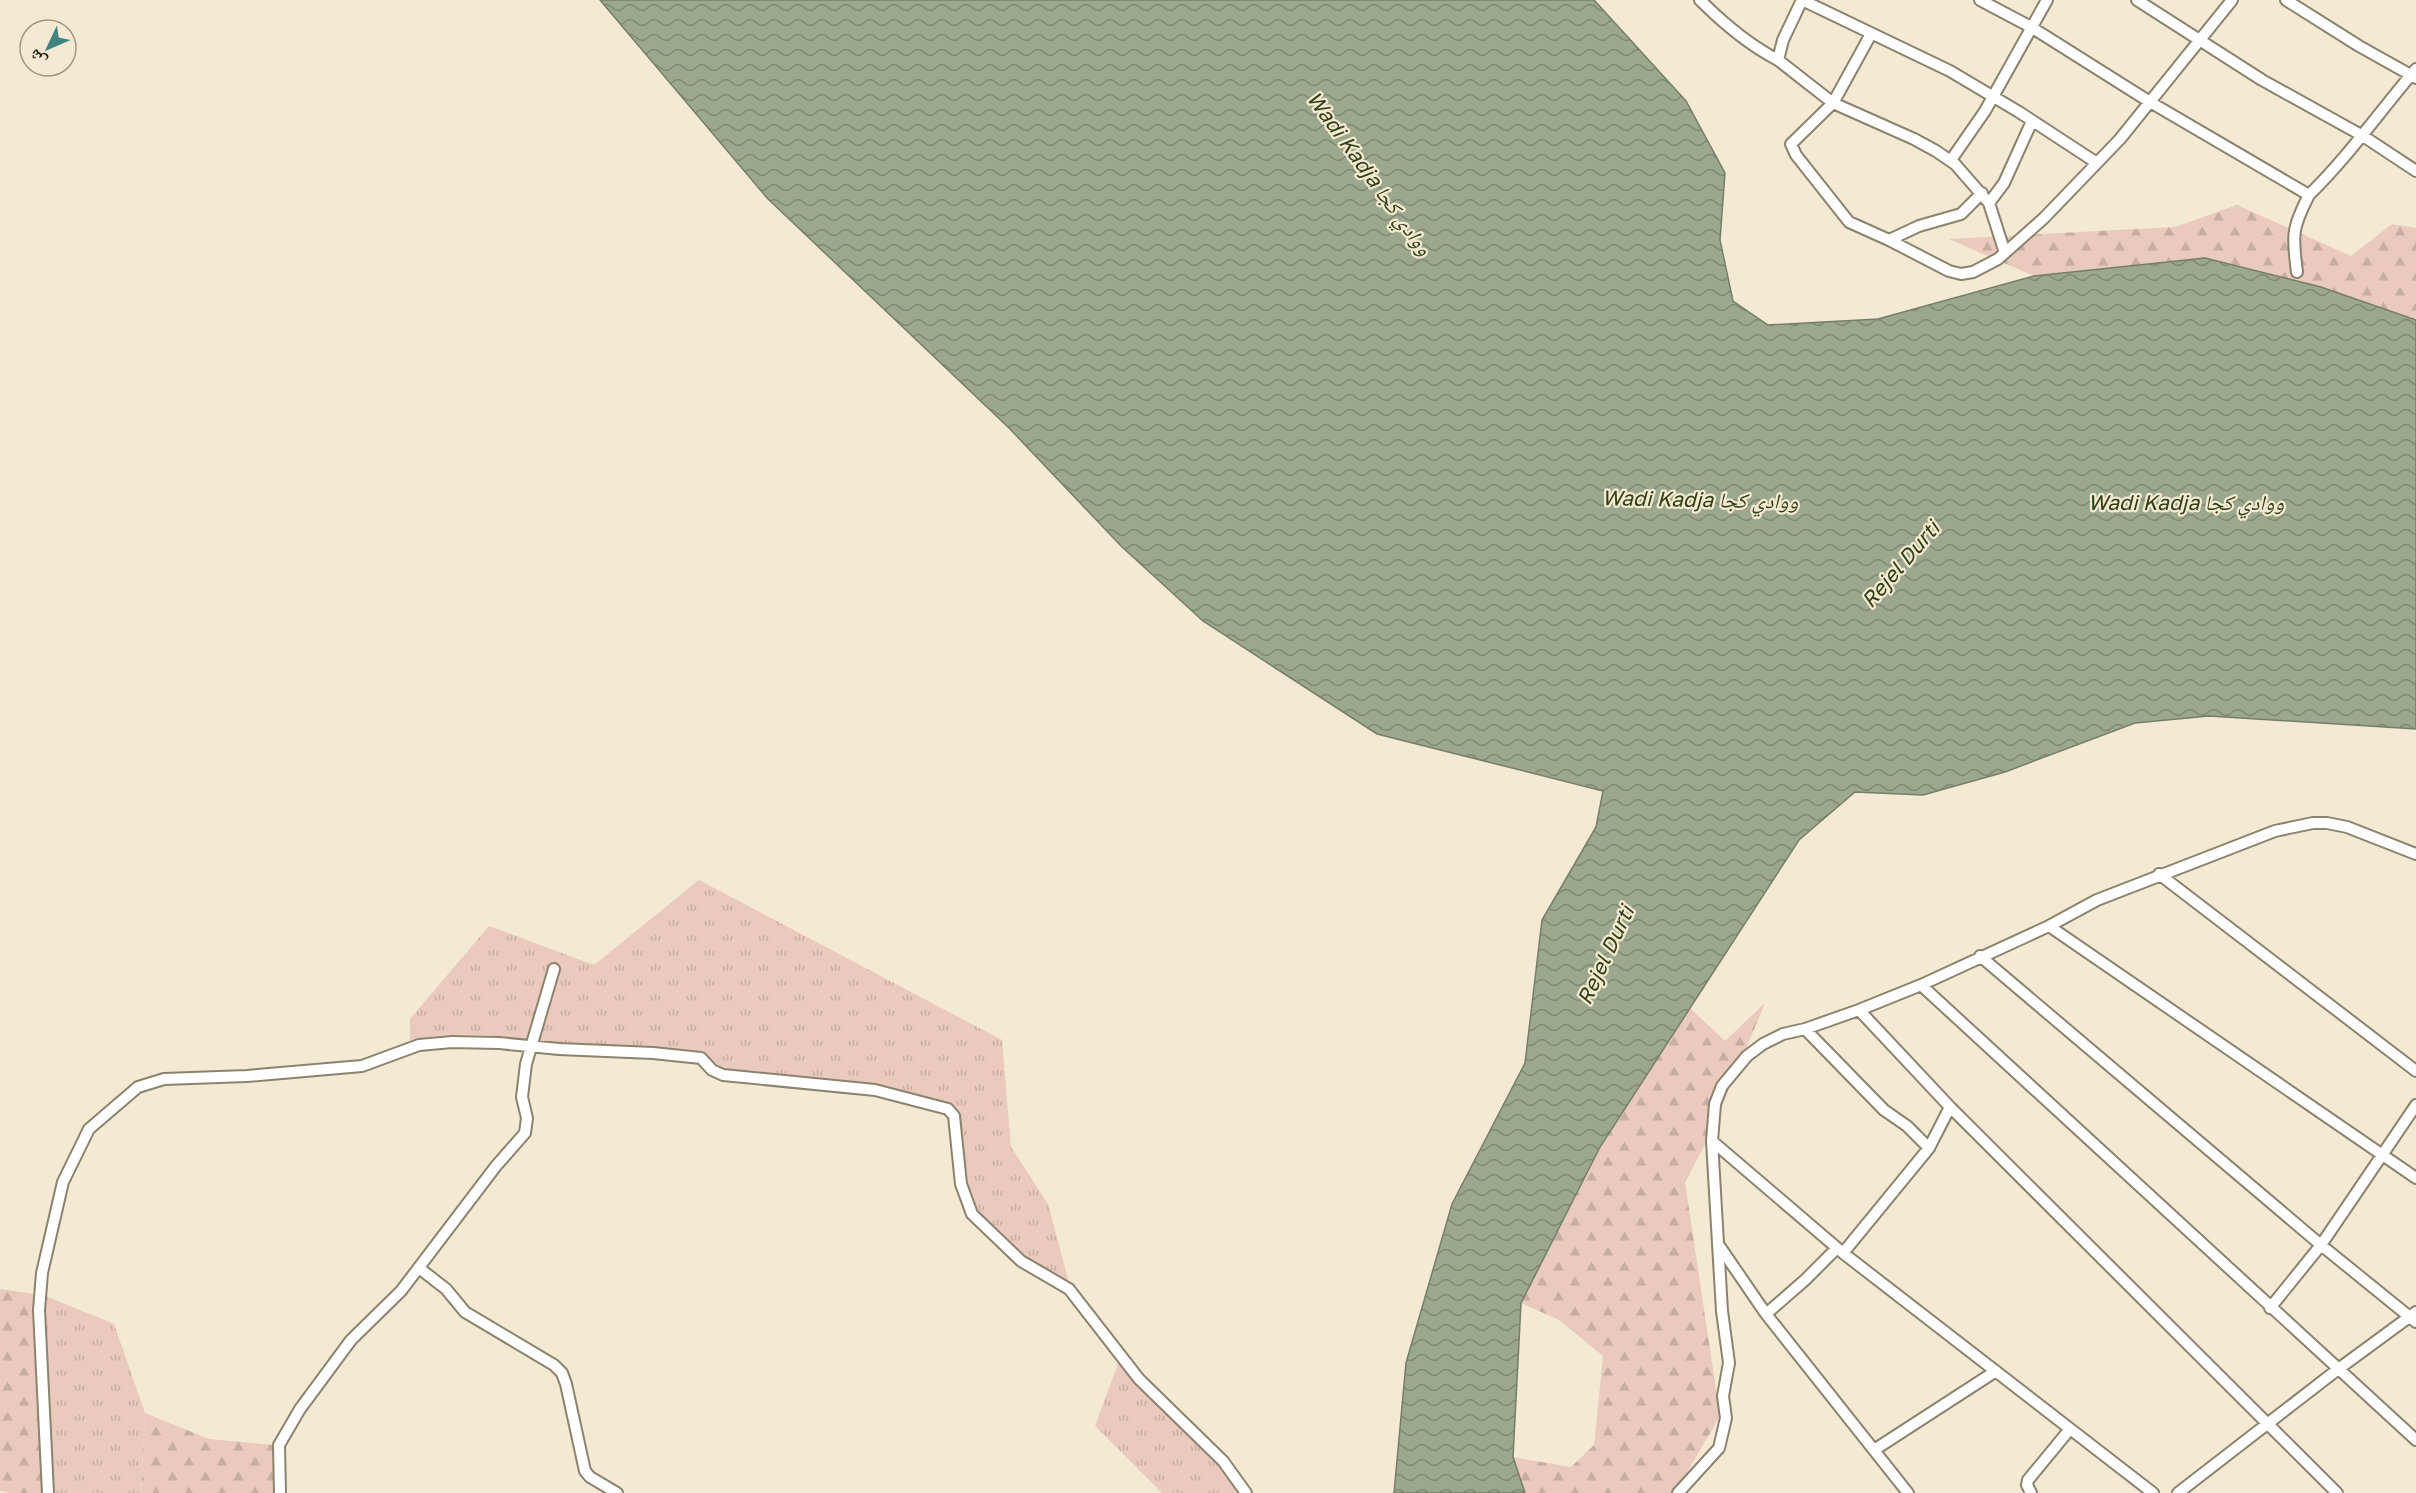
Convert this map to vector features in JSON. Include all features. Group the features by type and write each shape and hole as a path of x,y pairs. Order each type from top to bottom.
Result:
{"street":[{"path":"1700,0 1736,32 1778,60 1833,103 1856,115 1886,125 1951,160 1989,203 2005,253"},
{"path":"1980,0 2031,27 2150,102 2308,195"},
{"path":"1951,160 1975,127 2048,0"},
{"path":"2137,0 2262,80 2363,136 2416,171"},
{"path":"1871,34 1833,103 1791,144 1792,149 1849,222 1948,271 1973,272 1987,266 2005,253 2044,218 2120,139 2232,0"},
{"path":"2286,0 2359,46 2414,74 2335,169 2308,195 2297,217 2292,238 2297,272"},
{"path":"1778,60 1783,40 1807,1 1950,71 2097,163"},
{"path":"1989,203 2004,183 2032,121"},
{"path":"1889,240 1919,226 1960,214 1982,193"},
{"path":"1678,1493 1712,1457 1723,1437 1726,1418 1723,1396 1729,1363 1722,1311 1712,1141 1715,1104 1722,1086 1747,1056 1763,1044 1783,1034 1805,1029 1859,1010 1921,984 2049,926 2097,900 2159,874 2275,831 2313,823 2348,827 2416,854"},
{"path":"2159,874 2416,1071"},
{"path":"2049,926 2416,1178"},
{"path":"1980,956 2321,1245 2414,1317 2337,1370 2178,1493"},
{"path":"280,1493 279,1445 300,1409 351,1340 401,1291 496,1166 525,1133 527,1118 522,1097 523,1083 554,969"},
{"path":"1921,984 2337,1370 2416,1440"},
{"path":"1859,1010 1950,1107 2337,1493"},
{"path":"1805,1029 1884,1110 1907,1126 1929,1148"},
{"path":"48,1493 39,1291 63,1182 88,1129 138,1087 164,1079 247,1076 362,1066 419,1045 452,1042 499,1043 701,1058 712,1070 723,1075 875,1090 948,1109 954,1116 961,1184 972,1214 1021,1261 1069,1289 1139,1379 1223,1461 1246,1493"},
{"path":"2271,1308 2321,1245 2416,1105"},
{"path":"1766,1314 1840,1251 1929,1148 1950,1107"},
{"path":"1712,1141 1840,1251 2153,1493"},
{"path":"1718,1244 1766,1314 1908,1493"},
{"path":"419,1268 446,1289 465,1312 554,1365 566,1384 585,1471 590,1477 617,1493"},
{"path":"1874,1450 1996,1371"},
{"path":"2031,1493 2027,1485 2028,1480 2070,1429"}],"green space":[{"path":"2237,205 2351,256 2392,224 2416,228 2416,320 2321,287 2205,258 2034,276 1949,239 2175,227"},
{"path":"699,880 1002,1040 1011,1147 1048,1204 1070,1286 1006,1244 980,1217 963,1184 955,1116 942,1105 724,1073 701,1056 536,1043 490,1036 457,1035 410,1040 410,1019 489,926 594,965"},
{"path":"1765,1003 1709,1137 1685,1182 1720,1416 1675,1493 1525,1493 1513,1457 1571,1467 1594,1445 1603,1356 1559,1320 1521,1303 1600,1147 1690,1008 1725,1041"},
{"path":"0,1289 34,1294 44,1493 0,1491"},
{"path":"43,1295 114,1324 145,1413 141,1493 51,1493"},
{"path":"1119,1361 1214,1457 1241,1493 1162,1493 1095,1426"},
{"path":"145,1413 209,1439 274,1445 278,1493 141,1493"}],"water":[{"path":"600,0 1594,0 1686,101 1725,173 1720,240 1733,301 1768,325 1878,319 2034,276 2205,258 2321,287 2416,320 2416,729 2209,716 2135,723 2005,772 1923,795 1855,792 1799,840 1600,1147 1521,1303 1513,1457 1525,1493 1394,1493 1406,1363 1452,1204 1525,1063 1542,920 1596,827 1603,791 1377,734 1203,621 1121,546 1009,428 767,198"}],"water label":[{"name":"Wadi Kadja ووادي كجا","path":"1370,173"},
{"name":"Wadi Kadja ووادي كجا","path":"1700,499"},
{"name":"Wadi Kadja ووادي كجا","path":"2186,502"},
{"name":"Rejel Durti","path":"1900,564"},
{"name":"Rejel Durti","path":"1605,955"}]}
